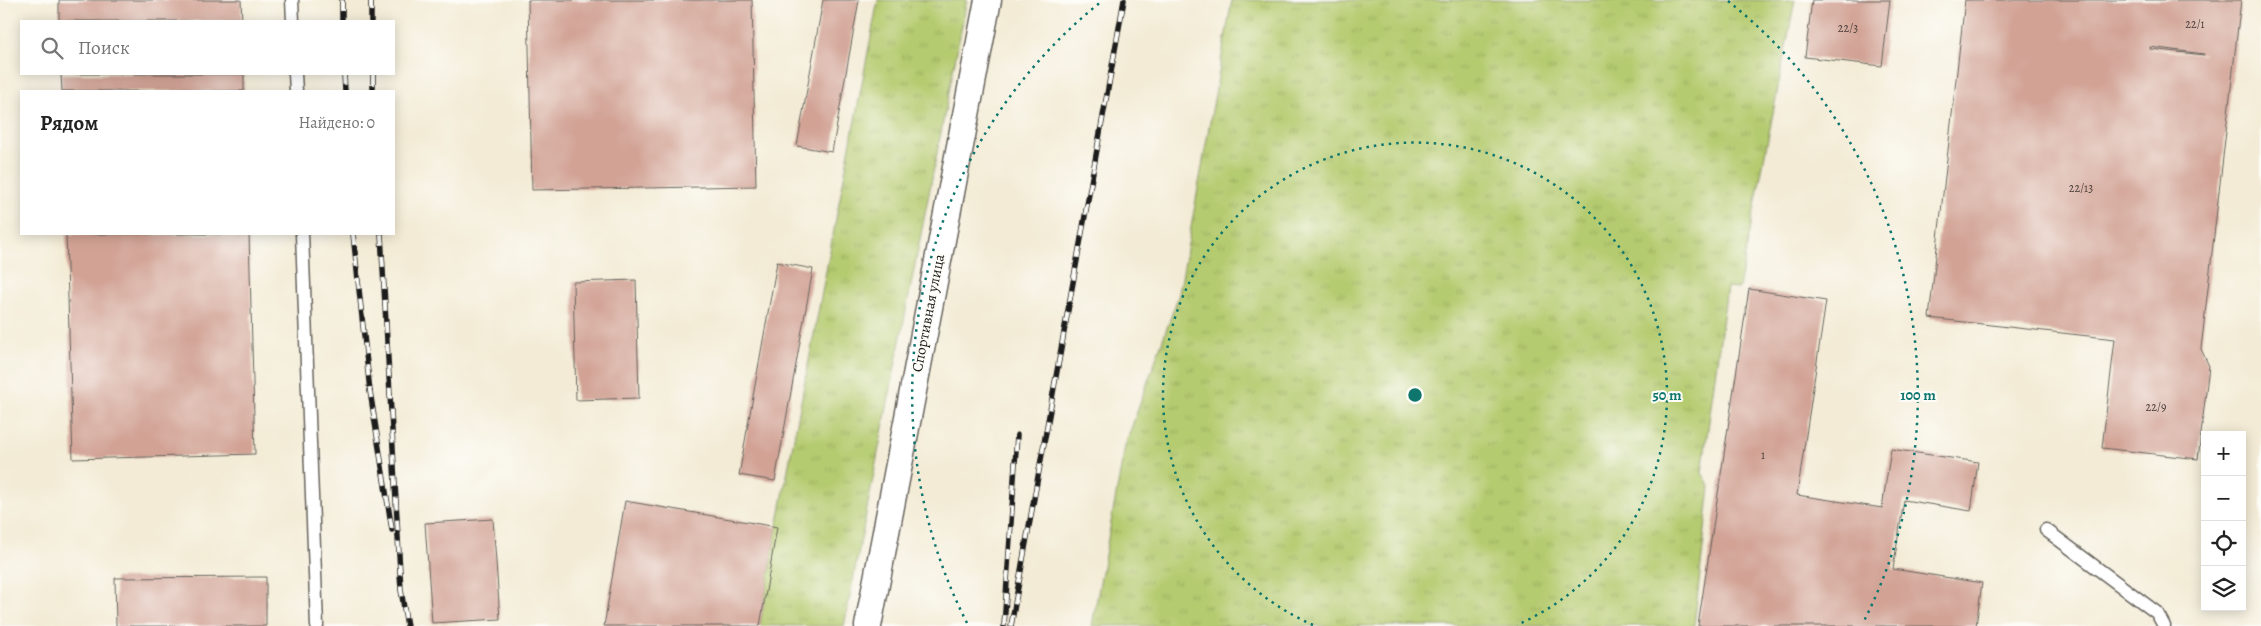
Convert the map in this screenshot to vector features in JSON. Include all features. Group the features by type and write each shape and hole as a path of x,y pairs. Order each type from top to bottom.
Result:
{"street":[{"name":"Спортивная улица","path":"868,626 988,0"}],"lane":[{"path":"292,0 293,20"},
{"path":"295,75 296,90"},
{"path":"302,235 317,626"},
{"path":"2046,530 2157,613 2164,626"}],"green space":[{"path":"878,0 967,0 844,626 760,626 777,527"},
{"path":"1232,0 1795,0 1739,288 1727,287 1702,473 1710,486 1694,626 1092,626 1125,446 1179,294"}],"building":[{"path":"59,0 241,0 242,20 59,20"},
{"path":"528,0 752,0 756,186 532,190"},
{"path":"823,0 859,0 832,152 797,146"},
{"path":"1812,0 1890,0 1882,66 1805,57"},
{"path":"1965,0 2241,0 2201,349 2209,366 2198,459 2102,448 2115,339 1929,318","holes":["2150,47 2204,54 2150,49"]},
{"path":"61,75 244,75 244,90 62,90"},
{"path":"66,235 249,235 255,454 73,459"},
{"path":"777,262 813,269 775,481 739,475"},
{"path":"636,280 639,398 576,400 573,282"},
{"path":"1749,289 1826,301 1797,495 1882,508 1891,449 1978,462 1971,511 1904,500 1893,569 1982,583 1976,626 1698,626"},
{"path":"625,501 777,527 760,626 604,626"},
{"path":"493,519 500,619 432,623 425,523"},
{"path":"266,577 266,626 116,626 115,578"}],"railway":[{"path":"342,0 342,20"},
{"path":"371,0 371,20"},
{"path":"1011,626 1124,0"},
{"path":"344,75 345,90"},
{"path":"373,75 373,90"},
{"path":"353,235 370,391 392,530"},
{"path":"381,235 401,590 407,626"},
{"path":"1004,626 1017,435"}]}
